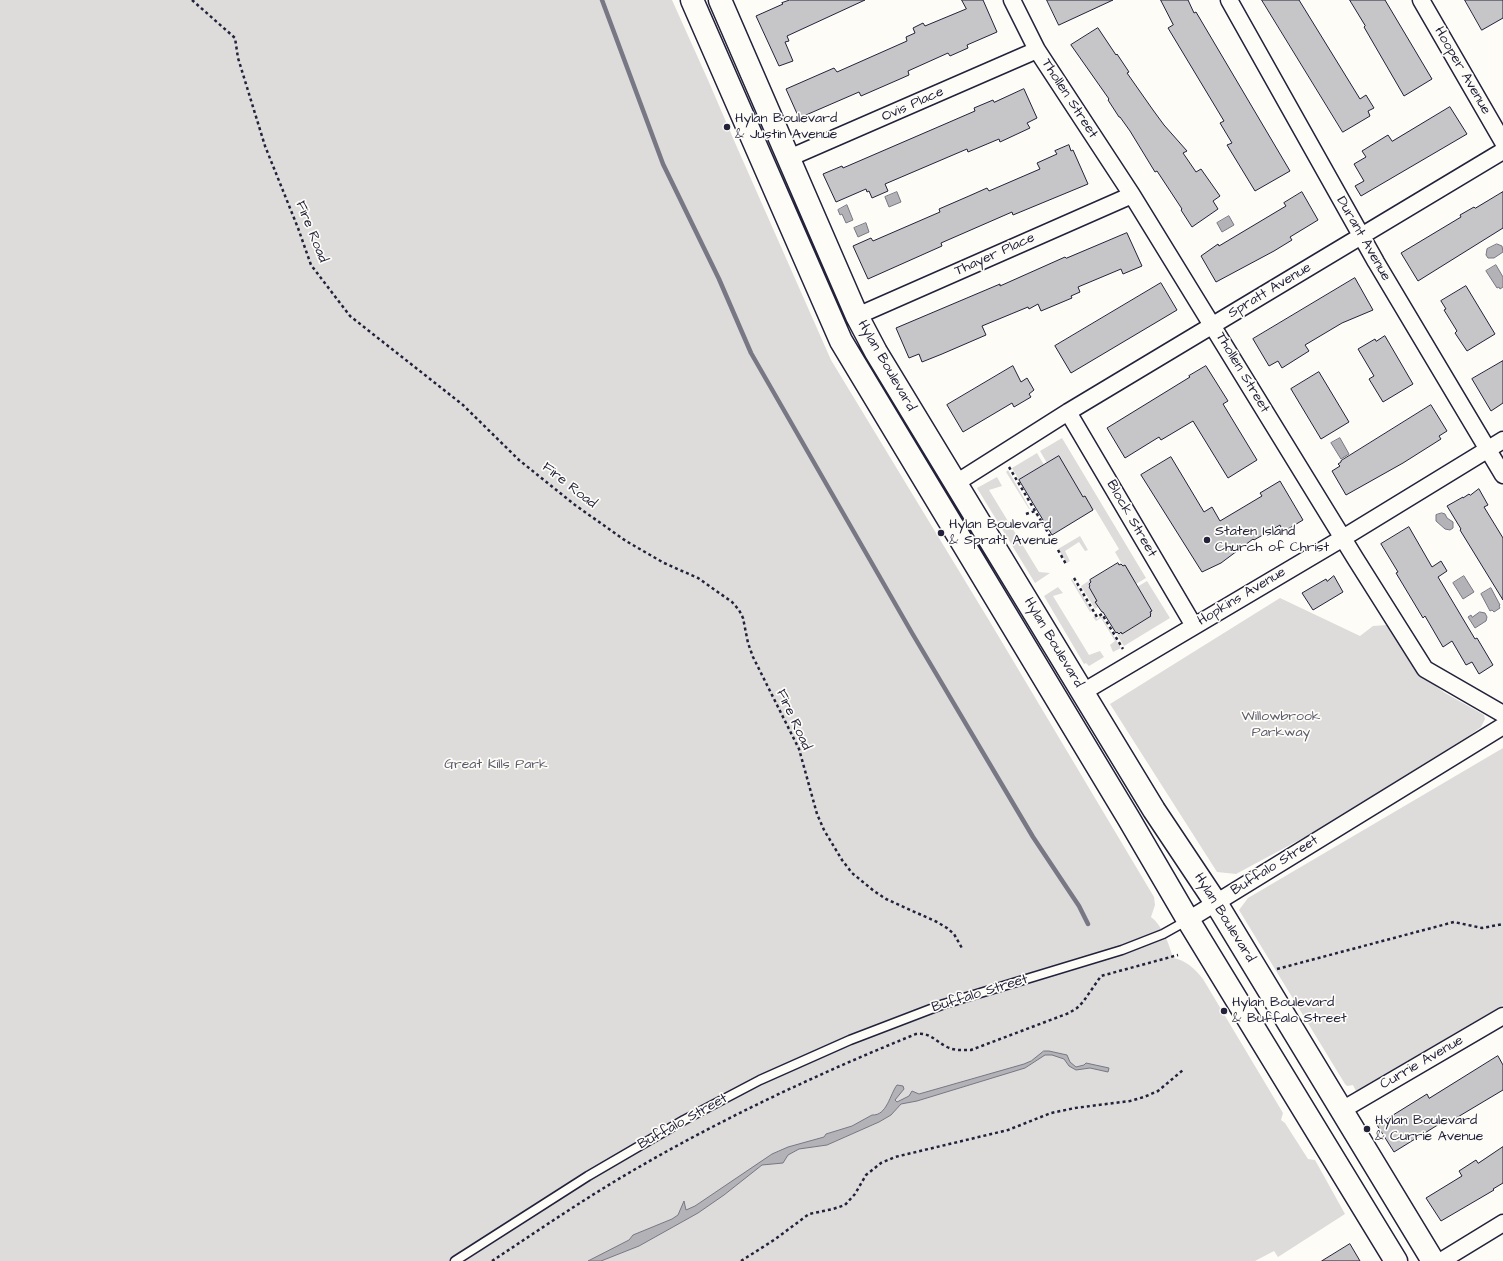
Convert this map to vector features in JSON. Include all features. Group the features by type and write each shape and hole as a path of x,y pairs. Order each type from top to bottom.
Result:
{"main road":[{"name":"Hylan Boulevard","path":"692,0 841,341 1129,818 1188,920 1396,1261"},
{"name":"Hylan Boulevard","path":"720,0 857,316 876,352 1154,810 1216,903 1433,1261"}],"street":[{"name":"Thollen Street","path":"1012,0 1037,50 1132,195 1214,325 1343,538 1425,669 1503,714"},
{"name":"Durant Avenue","path":"1229,0 1361,236 1503,475"},
{"name":"Hooper Avenue","path":"1421,0 1503,142"},
{"name":"Ovis Place","path":"789,158 1037,50"},
{"name":"Spratt Avenue","path":"956,483 1068,412 1503,151"},
{"name":"Thayer Place","path":"857,316 1132,195"},
{"name":"Block Street","path":"1068,412 1194,626"},
{"name":"Hopkins Avenue","path":"1083,692 1343,538 1503,440"},
{"name":"Buffalo Street","path":"1188,920 1503,726"},
{"name":"Currie Avenue","path":"1342,1110 1503,1016"},
{"path":"1440,1261 1503,1223"}],"lane":[{"name":"Buffalo Street","path":"455,1261 588,1176 684,1120 760,1080 850,1040 937,1006 1122,950 1163,934 1188,920"}],"path":[{"name":"Fire Road","path":"192,0 235,38 238,58 265,146 298,228 311,265 350,316 463,405 519,460 575,505 626,541 664,563 687,572 705,582 727,598 739,610 743,618 748,643 753,657 798,749 817,814 824,830 842,860 852,873 886,899 947,928 954,934 963,950"},
{"path":"1009,467 1050,536"},
{"path":"1026,514 1035,511"},
{"path":"1058,550 1066,564"},
{"path":"1074,578 1097,617 1102,614 1123,649"},
{"path":"1273,970 1454,922 1482,928 1503,924"},
{"path":"492,1261 627,1174 711,1128 796,1085 916,1034 922,1033 930,1035 947,1047 959,1051 971,1050 1069,1013 1083,1002 1101,976 1178,955"},
{"path":"741,1261 774,1240 809,1214 845,1205 856,1194 866,1175 881,1163 895,1157 1008,1130 1051,1113 1144,1098 1158,1091 1183,1070"}],"green space":[{"name":"Great Kills Park","path":"0,0 672,0 831,360 990,622 1154,897 1155,905 1151,917 1162,930 1173,958 1178,959 1190,966 1203,979 1283,1113 1281,1120 1285,1123 1308,1159 1315,1160 1345,1214 1278,1257 1274,1251 1255,1261 0,1261"},
{"path":"1062,438 1146,578 1136,584 1115,552 1119,549 1095,509 1093,510 1085,496 1083,497 1059,457 1047,463 1040,451"},
{"path":"1037,453 1044,465 1019,480 1012,468"},
{"path":"1008,470 1030,509 1006,472"},
{"path":"997,477 1002,486 989,490 1039,572 1050,573 1035,583 977,488"},
{"path":"1080,536 1088,550 1085,551 1079,542 1065,551 1070,561 1067,563 1058,549"},
{"path":"1072,579 1092,611 1090,612 1071,580"},
{"path":"1090,580 1091,582 1089,587 1097,601 1098,607 1095,609 1081,586"},
{"path":"1147,581 1170,618 1124,646 1116,633 1117,632 1119,634 1121,632 1122,634 1150,617 1150,612 1152,610 1137,587"},
{"path":"1058,587 1063,593 1053,596 1089,655 1100,651 1104,657 1089,666 1086,663 1084,664 1044,596"},
{"name":"Willowbrook Parkway","path":"1280,598 1360,636 1373,626 1387,625 1421,675 1445,693 1484,715 1485,719 1481,727 1470,735 1316,831 1236,874 1217,872 1110,704"},
{"path":"1095,616 1097,619 1101,616 1121,648 1113,652 1110,645 1115,641 1101,618 1096,621 1093,617"},
{"path":"1503,748 1503,1005 1356,1091 1353,1085 1347,1086 1345,1084 1239,910 1248,898"}],"shaded area":[{"path":"897,192 901,202 889,207 885,197"},
{"path":"847,205 853,220 846,223 842,214 840,215 838,210"},
{"path":"1229,216 1234,225 1222,232 1217,223"},
{"path":"866,223 869,232 858,237 854,228"},
{"path":"1497,244 1502,246 1503,252 1494,258 1488,258 1486,255 1487,249"},
{"path":"1496,265 1503,277 1503,287 1500,289 1499,287 1497,288 1486,271"},
{"path":"1340,438 1349,454 1341,459 1331,443"},
{"path":"1442,513 1453,522 1453,528 1450,530 1445,529 1436,521 1436,515"},
{"path":"1464,576 1474,592 1463,599 1453,583"},
{"path":"1491,588 1500,605 1500,608 1494,612 1492,610 1490,611 1481,594"},
{"path":"1480,612 1485,613 1487,617 1486,621 1475,628 1468,617 1471,615 1472,617"},
{"path":"1044,1051 1067,1055 1070,1062 1076,1067 1086,1063 1109,1068 1108,1072 1090,1068 1076,1070 1069,1066 1064,1059 1052,1055 1045,1055 1025,1068 917,1101 901,1104 891,1115 879,1122 827,1145 799,1149 788,1155 783,1163 762,1165 698,1213 639,1246 601,1261 588,1261 629,1240 633,1235 672,1219 678,1215 684,1201 686,1210 695,1206 772,1154 788,1147 824,1137 826,1134 852,1126 872,1115 881,1112 888,1104 897,1085 903,1086 904,1089 895,1100 897,1102 909,1096 912,1091 919,1094 1024,1064 1031,1061"}],"building":[{"path":"790,0 865,0 787,36 789,41 785,42 793,61 779,66 756,16"},
{"path":"962,0 983,0 997,32 967,45 968,48 950,56 948,53 908,71 909,75 861,96 859,92 799,118 786,89 834,68 837,72 907,41 906,37 915,33 913,28 923,23 925,26 966,9"},
{"path":"1047,0 1113,0 1059,25"},
{"path":"1161,0 1188,0 1194,13 1196,12 1290,171 1255,191 1227,145 1232,143 1220,123 1224,121 1168,28 1173,25"},
{"path":"1262,0 1299,0 1360,99 1366,95 1374,108 1368,111 1370,116 1343,132"},
{"path":"1350,0 1385,0 1432,79 1404,96"},
{"path":"1465,0 1503,0 1503,18 1482,30"},
{"path":"1098,28 1116,55 1117,54 1129,72 1127,73 1153,110 1187,151 1183,153 1196,172 1201,169 1220,196 1213,201 1218,209 1192,227 1157,171 1155,172 1130,131 1108,100 1109,99 1071,45"},
{"path":"1024,89 1037,118 1027,123 1030,128 1000,142 999,139 968,152 967,149 885,184 888,191 872,198 869,191 867,192 866,189 836,202 823,174 842,166 843,168 975,111 974,108 993,100 994,102"},
{"path":"1450,107 1467,134 1361,196 1355,186 1364,181 1354,164 1366,157 1362,151 1388,135 1392,141"},
{"path":"1069,145 1071,151 1073,150 1088,184 1013,215 1012,212 941,243 942,246 868,279 853,246 871,238 873,241 940,212 939,209 987,188 989,191 1040,169 1037,163 1057,154 1055,151"},
{"path":"1302,192 1318,220 1290,237 1292,240 1274,251 1216,282 1201,256 1218,244 1219,246 1286,206 1284,203"},
{"path":"1503,192 1503,228 1418,281 1401,253 1461,217 1460,215"},
{"path":"1127,233 1142,266 1123,274 1121,269 1078,287 1080,292 1071,296 1072,298 1041,311 1038,304 1029,309 1028,307 982,326 986,335 922,362 919,354 909,358 896,328 1000,284 1000,286 1065,257 1066,258"},
{"path":"1355,278 1373,310 1342,323 1305,345 1309,351 1282,368 1278,361 1269,366 1253,339"},
{"path":"1161,283 1177,310 1071,373 1055,346"},
{"path":"1466,286 1495,334 1467,351 1455,333 1457,331 1444,310 1446,309 1441,301"},
{"path":"1385,336 1413,384 1383,402 1369,379 1374,376 1358,349 1375,339 1376,341"},
{"path":"1503,361 1503,403 1491,411 1472,379"},
{"path":"1013,366 1021,382 1027,378 1034,390 1029,394 1031,397 1014,407 1012,403 963,432 947,405"},
{"path":"1206,366 1228,401 1223,404 1257,460 1228,478 1193,421 1161,440 1159,437 1125,458 1107,428"},
{"path":"1319,372 1349,422 1321,439 1291,389"},
{"path":"1431,405 1447,431 1439,436 1441,439 1403,463 1346,495 1332,471 1340,466 1338,464"},
{"path":"1059,456 1083,497 1085,496 1093,510 1052,535 1019,480"},
{"path":"1171,457 1204,512 1212,507 1220,521 1262,496 1260,493 1280,481 1303,520 1283,532 1280,525 1254,540 1253,539 1221,563 1202,572 1141,475"},
{"path":"1479,489 1488,505 1484,507 1503,538 1503,600 1447,506"},
{"path":"1409,527 1432,567 1441,561 1447,571 1438,577 1475,639 1477,638 1493,665 1479,674 1472,662 1466,665 1452,641 1443,647 1425,616 1423,618 1396,573 1398,572 1381,544"},
{"path":"1118,563 1119,565 1125,565 1152,611 1150,612 1151,616 1122,634 1121,632 1119,634 1117,632 1116,633 1095,602 1097,601 1089,587 1091,582 1090,580"},
{"path":"1334,576 1343,592 1313,610 1302,593"},
{"path":"1498,1056 1503,1065 1503,1090 1451,1121 1449,1118 1394,1152 1377,1125 1427,1094 1429,1098"},
{"path":"1503,1147 1503,1183 1493,1189 1494,1190 1441,1221 1426,1198 1462,1176 1459,1171 1476,1160 1478,1163"},
{"path":"1350,1244 1360,1261 1322,1261"}],"waterway":[{"path":"602,0 663,164 719,279 751,353 912,633 1033,837 1079,906 1088,924"}],"place":[{"name":"Hylan Boulevard & Justin Avenue","path":"727,127"},
{"name":"Hylan Boulevard & Spratt Avenue","path":"941,533"},
{"name":"Staten Island Church of Christ","path":"1207,540"},
{"name":"Hylan Boulevard & Buffalo Street","path":"1224,1011"},
{"name":"Hylan Boulevard & Currie Avenue","path":"1367,1129"}]}
